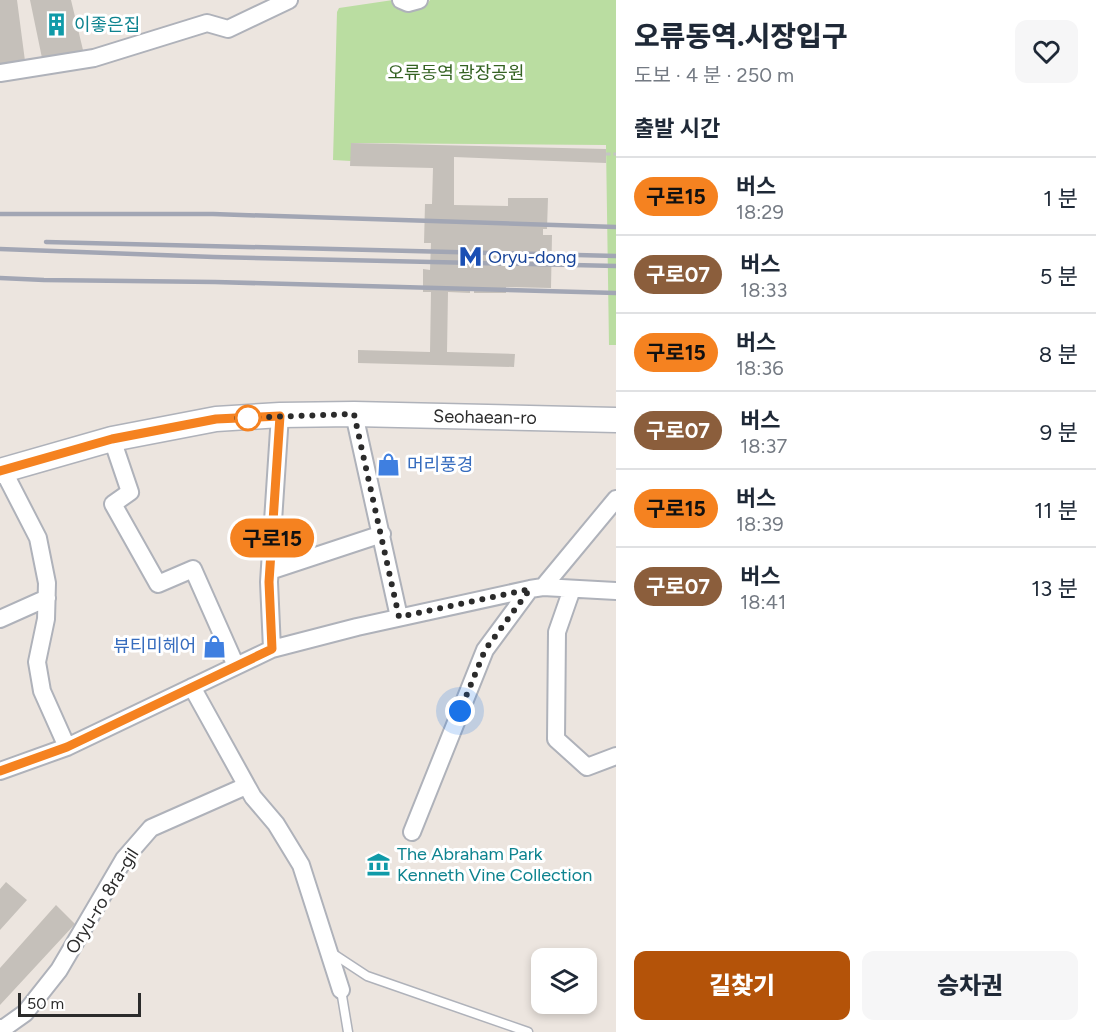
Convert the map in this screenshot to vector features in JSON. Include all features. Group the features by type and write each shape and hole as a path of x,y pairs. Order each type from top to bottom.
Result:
{"main road":[{"name":"Seohaean-ro","path":"1,471 112,439 216,419 354,414 616,420"}],"street":[{"path":"0,73 94,58 207,23 228,28 289,0"},
{"path":"401,0 408,3 419,0"},
{"path":"354,414 399,617"},
{"path":"272,649 270,571 280,416"},
{"path":"112,439 130,492 113,504 158,584 193,569 236,666"},
{"path":"1,471 38,538 47,584 47,598 46,619 37,662 42,691 67,747"},
{"path":"412,832 485,650 616,499"},
{"path":"270,571 382,534"},
{"path":"0,771 67,747 272,649 399,617 537,588 616,591"},
{"path":"572,589 557,632 556,739 587,767 616,756"},
{"path":"0,619 47,598"},
{"path":"192,687 246,786 276,824 301,865 341,990"},
{"name":"Oryu-ro 8ra-gil","path":"3,1029 26,1013 59,969 124,859 151,828 246,786"}],"lane":[{"path":"329,951 367,976 528,1032"},
{"path":"341,990 348,1032"}],"path":[{"path":"606,154 616,154"}],"green space":[{"name":"오류동역 광장공원","path":"393,0 417,9 426,5 430,0 616,0 616,345 609,345 606,145 351,143 351,161 333,160 337,12 339,8"}],"building":[{"path":"0,0 17,0 25,61 0,64"},
{"name":"이좋은집","path":"30,0 71,0 83,50 42,58"},
{"path":"351,143 606,149 606,163 454,157 454,205 508,206 508,198 548,198 547,229 543,229 543,235 552,235 551,288 506,287 506,293 474,293 474,290 470,290 470,293 448,292 447,352 515,354 514,367 358,363 358,350 430,352 431,292 423,292 423,269 430,270 431,243 424,243 425,204 432,204 433,168 350,166"},
{"path":"6,882 27,900 0,930 0,889"},
{"path":"56,905 75,924 0,1005 0,968"}],"railway":[{"path":"0,214 213,214 616,227"},
{"path":"46,242 616,256"},
{"path":"0,249 214,257 616,266"},
{"path":"0,278 616,293"}],"bus line":[{"name":"구로15","path":"0,471 112,439 216,419 280,416 269,582 272,649 67,747 0,771"}],"place":[{"name":"이좋은집","path":"56,25"},
{"name":"Oryu-dong","path":"470,257"},
{"name":"머리풍경","path":"389,465"},
{"name":"뷰티미헤어","path":"214,646"},
{"name":"The Abraham Park Kenneth Vine Collection","path":"379,864"}],"route":[{"path":"248,418 237,418 354,414 399,617 530,589 485,650 460,711"}]}
